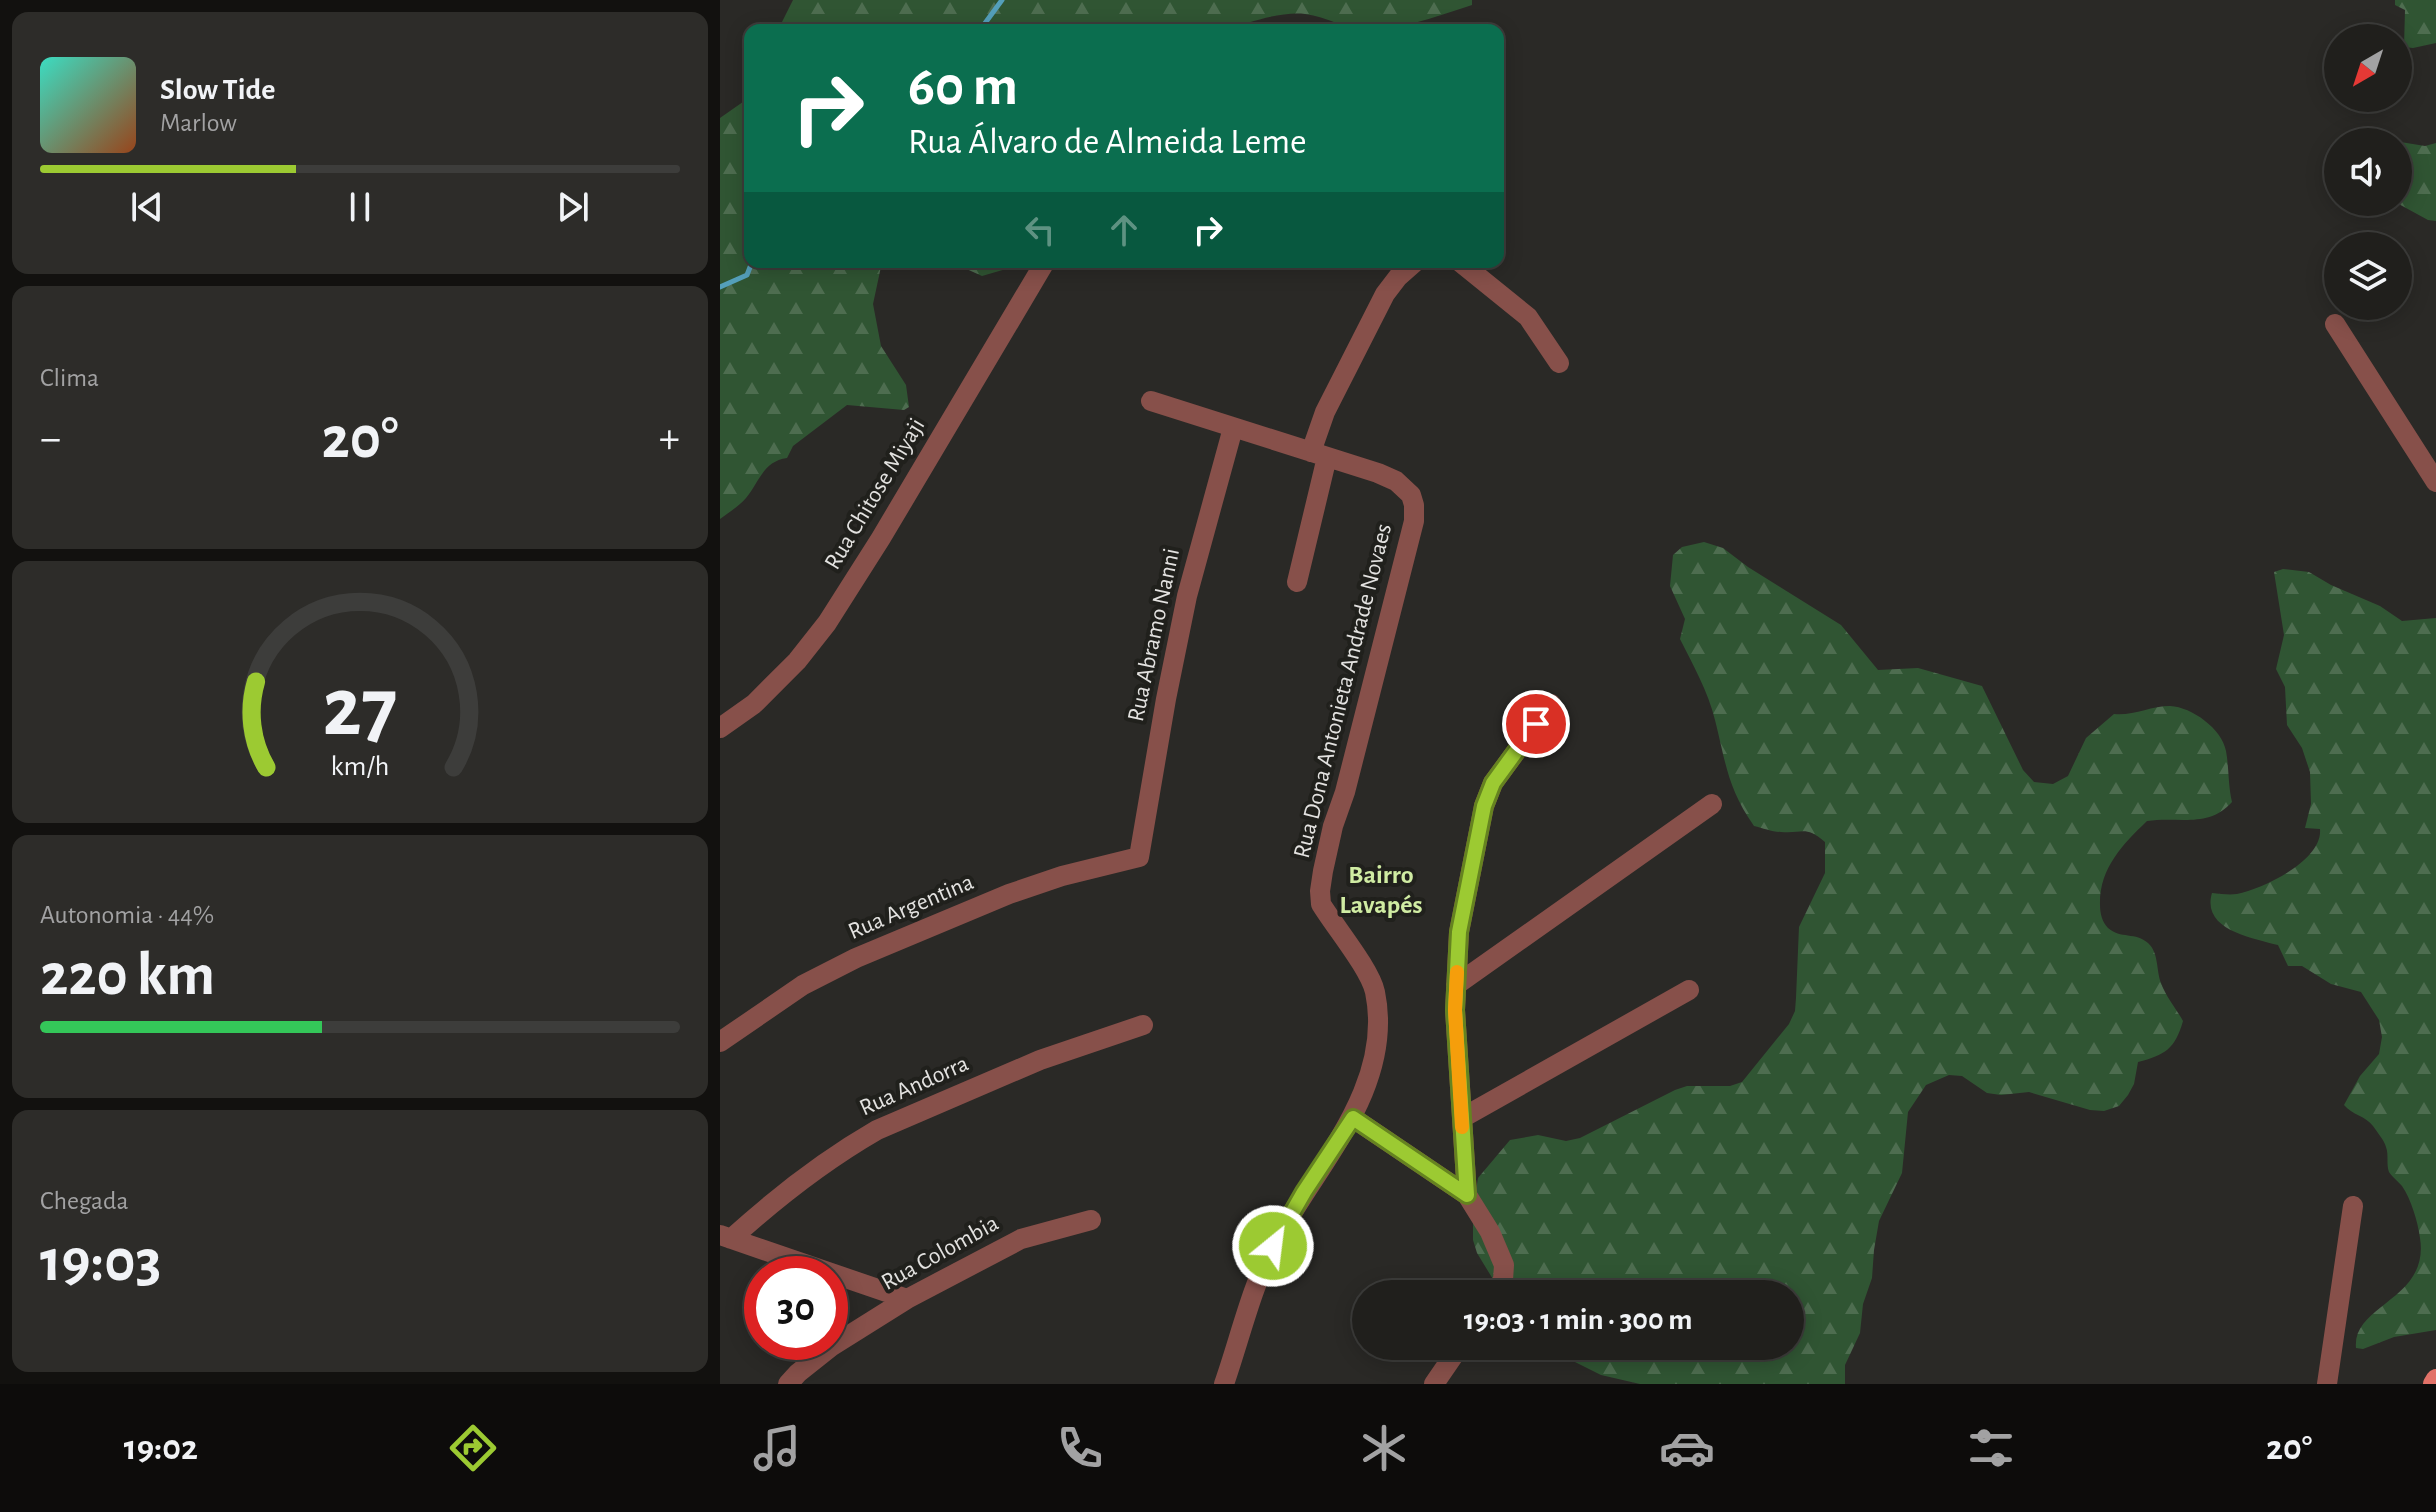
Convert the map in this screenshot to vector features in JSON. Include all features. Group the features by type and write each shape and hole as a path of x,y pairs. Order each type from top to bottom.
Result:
{"main road":[{"path":"2433,1384 2436,1379"}],"street":[{"name":"Rua Chitose Miyaji","path":"720,728 754,704 797,661 827,623 1041,268"},
{"path":"1297,582 1325,412 1385,294 1408,268"},
{"path":"1467,268 1528,317 1559,363"},
{"path":"2335,324 2436,482"},
{"name":"Rua Dona Antonieta Andrade Novaes","path":"1151,401 1396,481 1406,488 1414,505 1414,521 1404,564 1345,792 1333,826 1320,891 1321,904 1374,990 1376,1050 1353,1118"},
{"name":"Rua Abramo Nanni","path":"1139,857 1187,596 1233,428"},
{"path":"1467,1195 1455,1010 1459,932 1484,806 1493,783 1551,704"},
{"path":"1456,985 1712,804"},
{"name":"Rua Argentina","path":"720,1042 803,985 856,958 1009,894 1062,876 1139,857"},
{"path":"1462,1118 1689,990"},
{"name":"Rua Andorra","path":"726,1237 853,1143 877,1130 1028,1065 1143,1025"},
{"path":"1224,1384 1257,1281 1273,1246 1353,1118 1467,1195 1490,1232 1504,1265 1503,1280"},
{"path":"2327,1384 2353,1206"},
{"name":"Rua Colombia","path":"788,1384 832,1346 907,1299 1021,1239 1091,1220"},
{"path":"726,1237 907,1299"},
{"path":"1451,1360 1439,1378 1461,1384"}],"green space":[{"path":"793,0 1472,0 1472,5 1409,24 1341,24 1296,13 1245,24 781,24"},
{"path":"2395,0 2436,0 2436,43 2412,48 2412,24 2405,24 2405,10 2395,5"},
{"path":"744,101 744,268 881,268 873,304 881,346 906,385 909,407 904,410 847,405 793,446 787,458 772,463 746,498 720,519 720,118"},
{"path":"2436,143 2436,221 2412,211 2412,144 2425,146"},
{"path":"964,268 1007,268 1006,269 982,276"},
{"path":"1704,542 1723,548 1841,625 1878,670 1918,668 1982,686 2023,770 2034,782 2053,784 2068,776 2086,738 2114,714 2163,706 2179,707 2205,721 2219,735 2226,751 2232,802 2213,816 2203,819 2147,821 2114,858 2103,880 2100,905 2104,923 2113,931 2143,940 2154,952 2163,988 2183,1021 2176,1038 2162,1053 2138,1062 2134,1084 2128,1095 2119,1106 2104,1111 2090,1110 2029,1092 1987,1093 1962,1076 1949,1075 1926,1085 1908,1112 1902,1173 1879,1221 1872,1278 1863,1304 1860,1333 1845,1365 1845,1384 1640,1384 1601,1375 1572,1360 1804,1360 1804,1280 1493,1280 1473,1240 1473,1209 1478,1178 1510,1140 1538,1135 1566,1141 1580,1138 1675,1090 1687,1086 1730,1086 1742,1082 1789,1024 1795,1011 1799,927 1825,873 1825,842 1808,832 1778,832 1754,826 1745,812 1733,787 1708,699 1680,639 1685,619 1670,586 1673,555 1682,547"},
{"path":"2283,569 2309,572 2380,606 2402,621 2436,618 2436,1330 2394,1337 2363,1349 2356,1348 2358,1333 2366,1321 2414,1275 2420,1259 2420,1238 2414,1211 2402,1186 2389,1172 2384,1142 2370,1123 2344,1105 2360,1076 2379,1054 2382,1037 2379,1020 2361,992 2331,984 2302,966 2288,966 2278,945 2243,935 2221,924 2211,906 2212,893 2249,891 2290,871 2312,851 2318,840 2320,829 2305,828 2311,804 2310,772 2302,748 2287,725 2285,687 2276,669 2284,635 2274,572"}],"waterway":[{"path":"984,24 1002,0"},
{"path":"720,287 747,275 750,268"}],"slow traffic":[{"path":"1457,972 1455,1010 1462,1127"}],"district":[{"name":"Bairro Lavapés","path":"1381,890"}],"route":[{"path":"1273,1246 1353,1118 1467,1195 1455,1010 1459,932 1484,806 1493,783 1536,724"}]}
